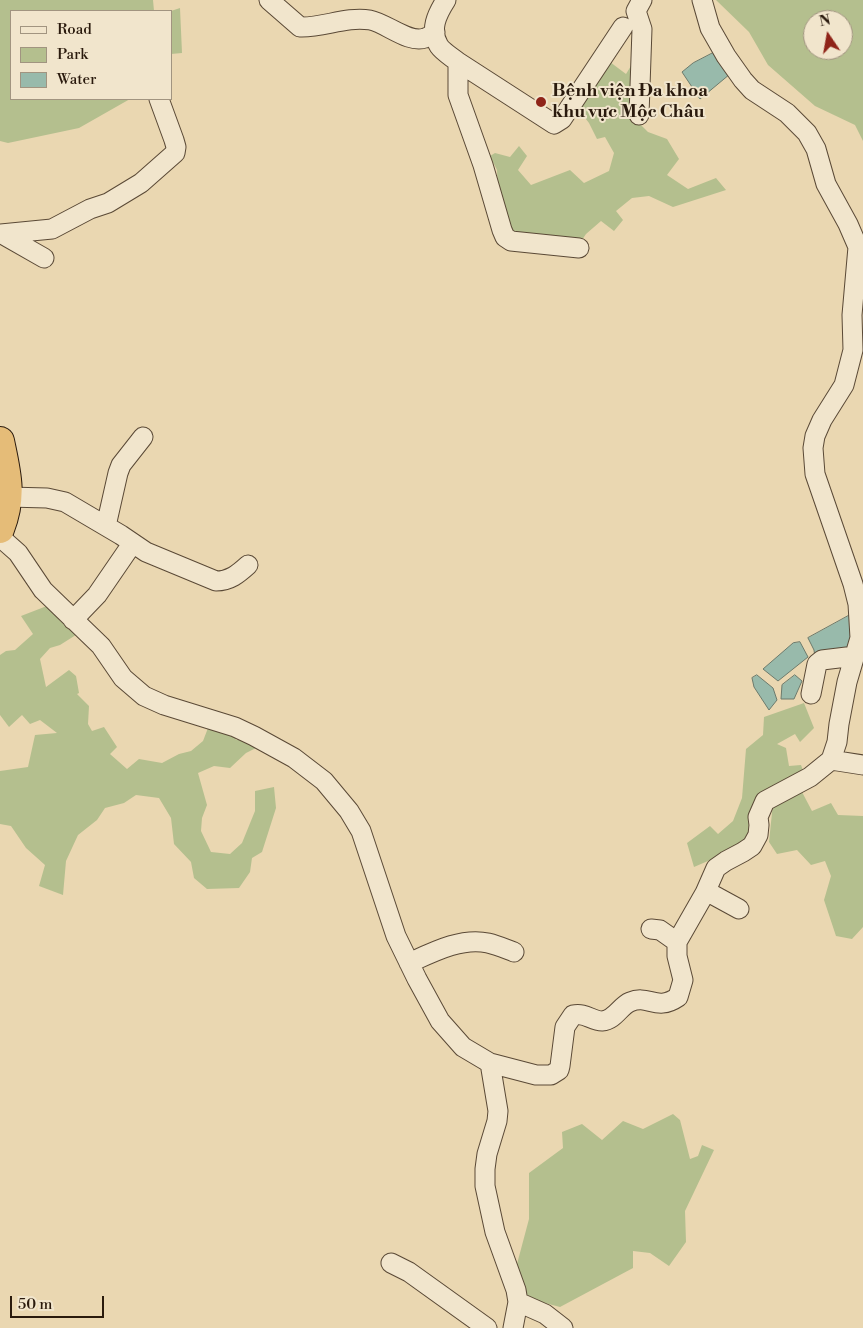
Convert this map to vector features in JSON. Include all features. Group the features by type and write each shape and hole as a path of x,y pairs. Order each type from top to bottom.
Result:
{"highway":[{"path":"0,441 7,474 8,497 7,512 0,529"}],"street":[{"path":"269,0 300,28 349,19 361,19 372,20 417,39 424,38 435,32"},
{"path":"446,0 436,15 434,23 440,47 458,62 554,124 562,119 624,27"},
{"path":"639,116 642,30 636,11 642,0"},
{"path":"0,537 18,553 44,590 101,646 130,685 144,696 196,716 235,727 294,758 324,781 349,811 361,831 396,936 440,1021 463,1047 490,1063 536,1074 552,1075 559,1070 565,1027 572,1016 578,1014 601,1021 613,1017 629,1002 640,1000 663,1004 672,1002 678,997 684,980 677,956 677,942 706,891 716,868 726,860 743,852 755,841 759,826 758,817 765,801 810,777 831,760 837,742 847,682 860,638 858,604 816,474 813,448 815,436 822,420 844,385 858,354 852,315 859,294 858,248 848,224 826,184 816,149 807,134 787,113 752,90 743,80 710,28 702,0"},
{"path":"458,62 458,95 461,107 483,165 505,236 512,241 579,248"},
{"path":"1,234 52,229 90,209 113,200 141,182 175,153 176,147 159,100"},
{"path":"1,234 44,258"},
{"path":"106,526 121,465 143,437"},
{"path":"8,497 56,499 65,502 146,552 216,581 222,581 235,576 248,565"},
{"path":"73,620 97,595 132,544"},
{"path":"811,694 817,664 822,660 855,656"},
{"path":"831,760 863,765"},
{"path":"706,891 739,909"},
{"path":"651,929 660,930 677,942"},
{"path":"409,963 431,953 462,943 488,943 514,952"},
{"path":"490,1063 498,1111 497,1121 487,1154 485,1186 495,1232 516,1290 518,1302 513,1328"},
{"path":"391,1263 409,1272 486,1328"},
{"path":"518,1302 545,1314 563,1328"}],"green space":[{"path":"0,0 153,0 154,10 10,10 10,100 128,100 79,128 8,143 0,141"},
{"path":"716,0 863,0 863,141 855,125 815,106 768,65 749,32"},
{"path":"180,8 182,53 172,54 172,11"},
{"path":"637,56 635,119 648,132 667,139 679,159 667,175 688,189 716,178 726,190 673,207 649,196 632,198 616,211 623,220 614,231 601,221 586,234 580,243 512,237 498,192 497,170 490,156 495,153 510,157 519,146 527,156 518,170 531,185 570,170 584,183 609,171 614,153 605,137 597,139 589,123 575,105 610,62 626,74"},
{"path":"52,604 79,633 60,645 50,648 40,659 46,687 69,670 76,676 79,693 77,694 89,706 88,724 92,731 104,727 117,747 110,754 127,769 139,759 162,763 179,754 191,751 203,741 208,728 233,732 236,740 251,740 256,748 246,753 230,768 214,766 198,773 207,805 202,818 201,831 211,852 230,854 242,843 255,811 255,791 274,787 276,808 262,852 252,858 250,872 239,888 207,889 194,878 191,862 174,844 171,818 159,798 136,795 124,803 105,808 97,820 78,835 66,861 63,895 39,886 45,865 26,848 11,826 0,824 0,771 28,767 35,735 57,733 40,720 30,724 22,715 9,727 0,715 0,655 6,651 15,650 33,634 21,616"},
{"path":"804,703 814,728 800,742 795,734 777,744 786,748 789,766 801,765 804,773 765,793 753,834 731,851 694,867 687,843 710,826 718,834 733,821 742,798 746,749 763,735 764,717"},
{"path":"802,792 812,811 831,803 838,815 863,816 863,927 852,939 836,936 824,900 831,876 825,861 811,865 797,850 777,854 769,842 773,803"},
{"path":"673,1114 680,1120 690,1159 698,1156 702,1145 714,1150 685,1211 686,1242 669,1266 650,1253 633,1251 633,1268 560,1307 526,1298 517,1264 529,1219 529,1173 563,1148 562,1132 582,1124 602,1140 623,1121 643,1129"}],"water":[{"path":"713,53 730,74 700,99 682,72 693,63"},
{"path":"850,615 852,638 847,651 815,658 814,650 808,638"},
{"path":"800,642 808,657 778,681 763,669 793,643"},
{"path":"757,675 773,688 777,700 769,710 754,687 752,678"},
{"path":"795,675 802,681 794,699 781,699 782,685"}],"place":[{"name":"Bệnh viện Đa khoa khu vực Mộc Châu","path":"541,102"}]}
